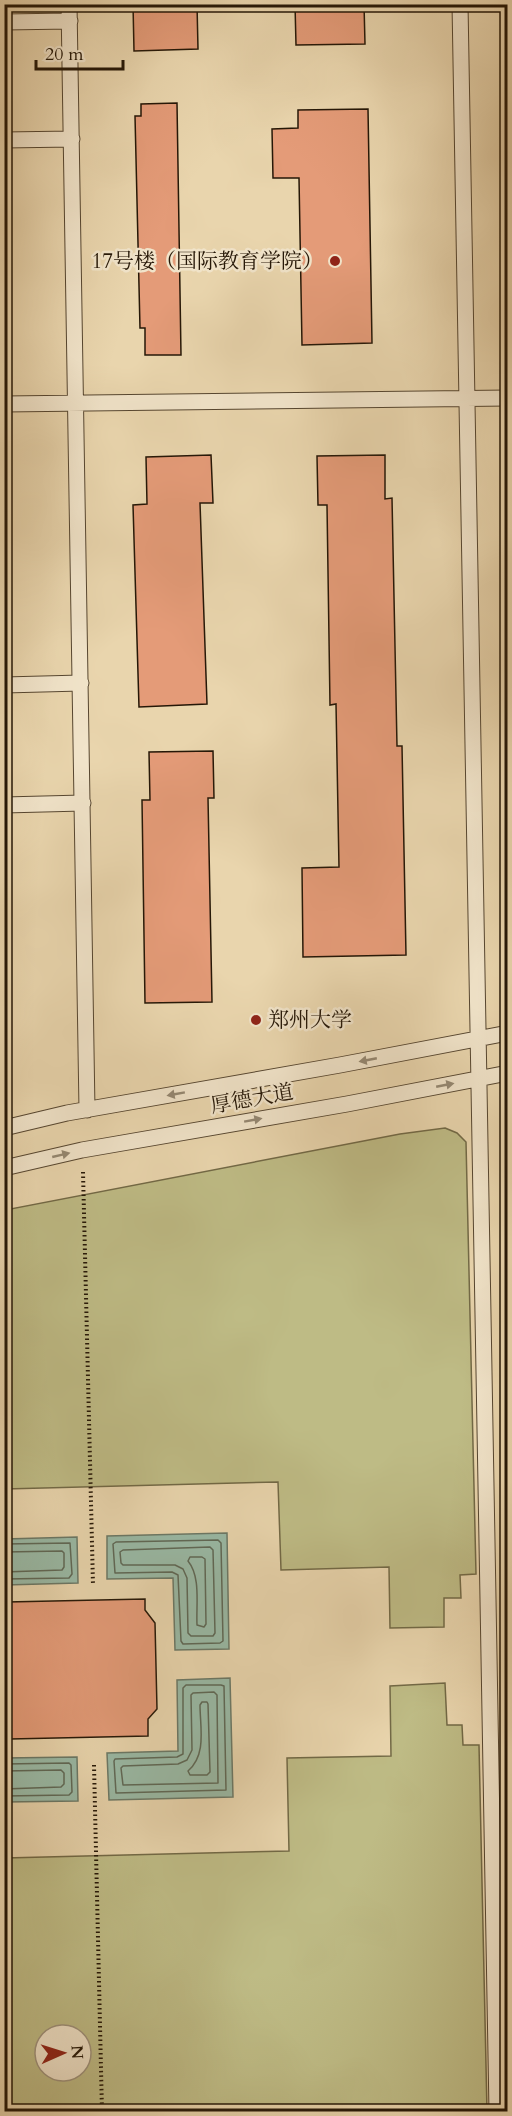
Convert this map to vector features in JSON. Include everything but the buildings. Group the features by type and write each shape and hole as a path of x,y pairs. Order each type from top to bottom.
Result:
{"lane":[{"path":"69,4 87,1110"},
{"path":"460,4 497,2112"},
{"path":"4,22 70,21"},
{"path":"4,140 72,139"},
{"path":"4,404 507,398"},
{"path":"4,685 81,683"},
{"path":"4,805 83,803"},
{"name":"厚德大道","path":"4,1128 87,1110 507,1033"},
{"name":"厚德大道","path":"4,1168 82,1150 507,1073"}],"path":[{"path":"82,1150 93,1585"},
{"path":"94,1765 102,2112"}],"shaded area":[{"path":"445,1128 457,1133 466,1142 476,1574 460,1575 461,1598 444,1598 444,1627 390,1628 389,1567 281,1570 278,1482 5,1489 5,1210 400,1134"},
{"path":"445,1683 447,1725 462,1725 463,1745 479,1745 487,2111 5,2111 5,1858 289,1851 287,1758 391,1756 390,1686"}],"water":[{"path":"227,1533 229,1649 175,1650 173,1578 107,1579 107,1536"},
{"path":"77,1537 78,1583 5,1585 5,1539"},
{"path":"230,1678 233,1797 109,1800 107,1753 178,1751 177,1680"},
{"path":"77,1757 78,1801 5,1802 5,1758"}],"place":[{"name":"17号楼（国际教育学院）","path":"335,261"},
{"name":"郑州大学","path":"256,1020"}]}
